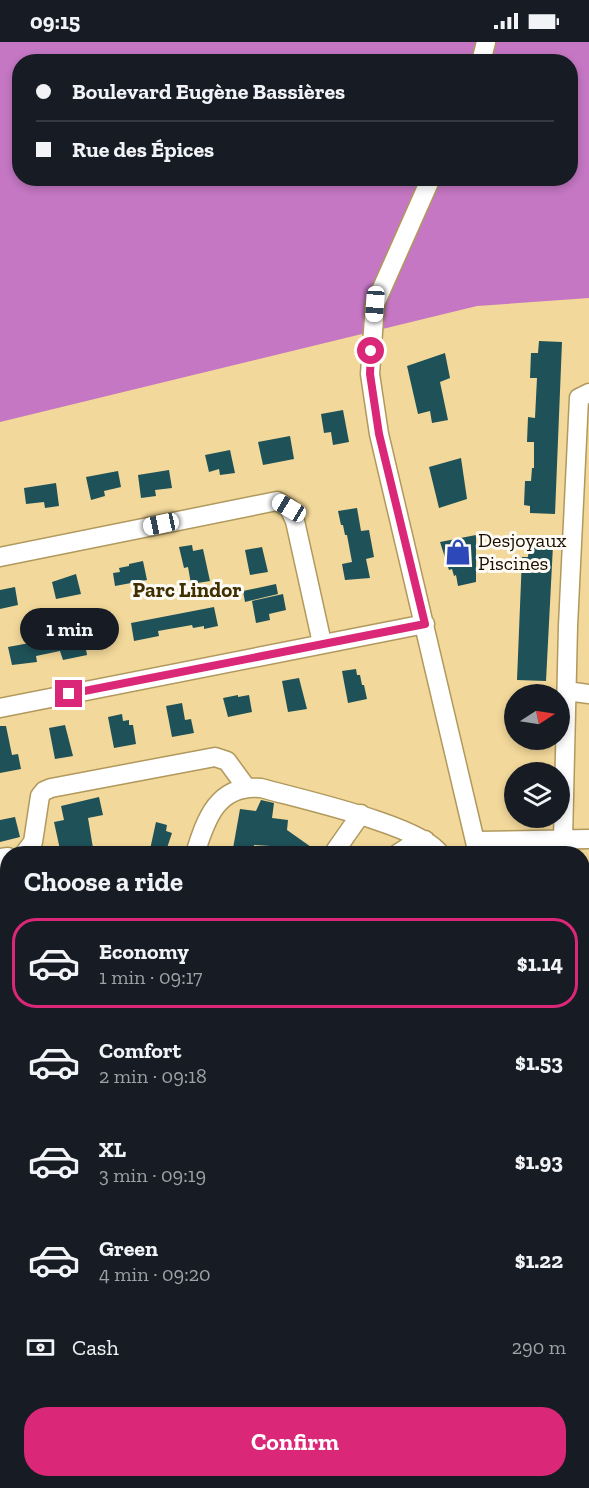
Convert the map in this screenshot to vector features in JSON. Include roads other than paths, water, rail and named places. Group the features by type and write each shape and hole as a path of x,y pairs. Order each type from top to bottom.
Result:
{"street":[{"path":"427,186 375,304 370,374 379,434 477,846"},
{"path":"567,684 579,398 589,393"},
{"path":"0,557 277,501 289,508 295,521 322,643"},
{"path":"0,708 425,624"},
{"path":"570,691 589,694"},
{"path":"563,839 565,750"},
{"path":"30,846 33,842 40,796 51,788 215,757 227,761 246,787"},
{"path":"198,846 216,803 232,792 246,787 261,788 361,814 434,846"},
{"path":"339,846 361,814"},
{"path":"488,846 589,839"},
{"path":"410,846 425,840"}],"place":[{"name":"Desjoyaux Piscines","path":"458,552"}],"district":[{"name":"Parc Lindor","path":"187,590"}]}
